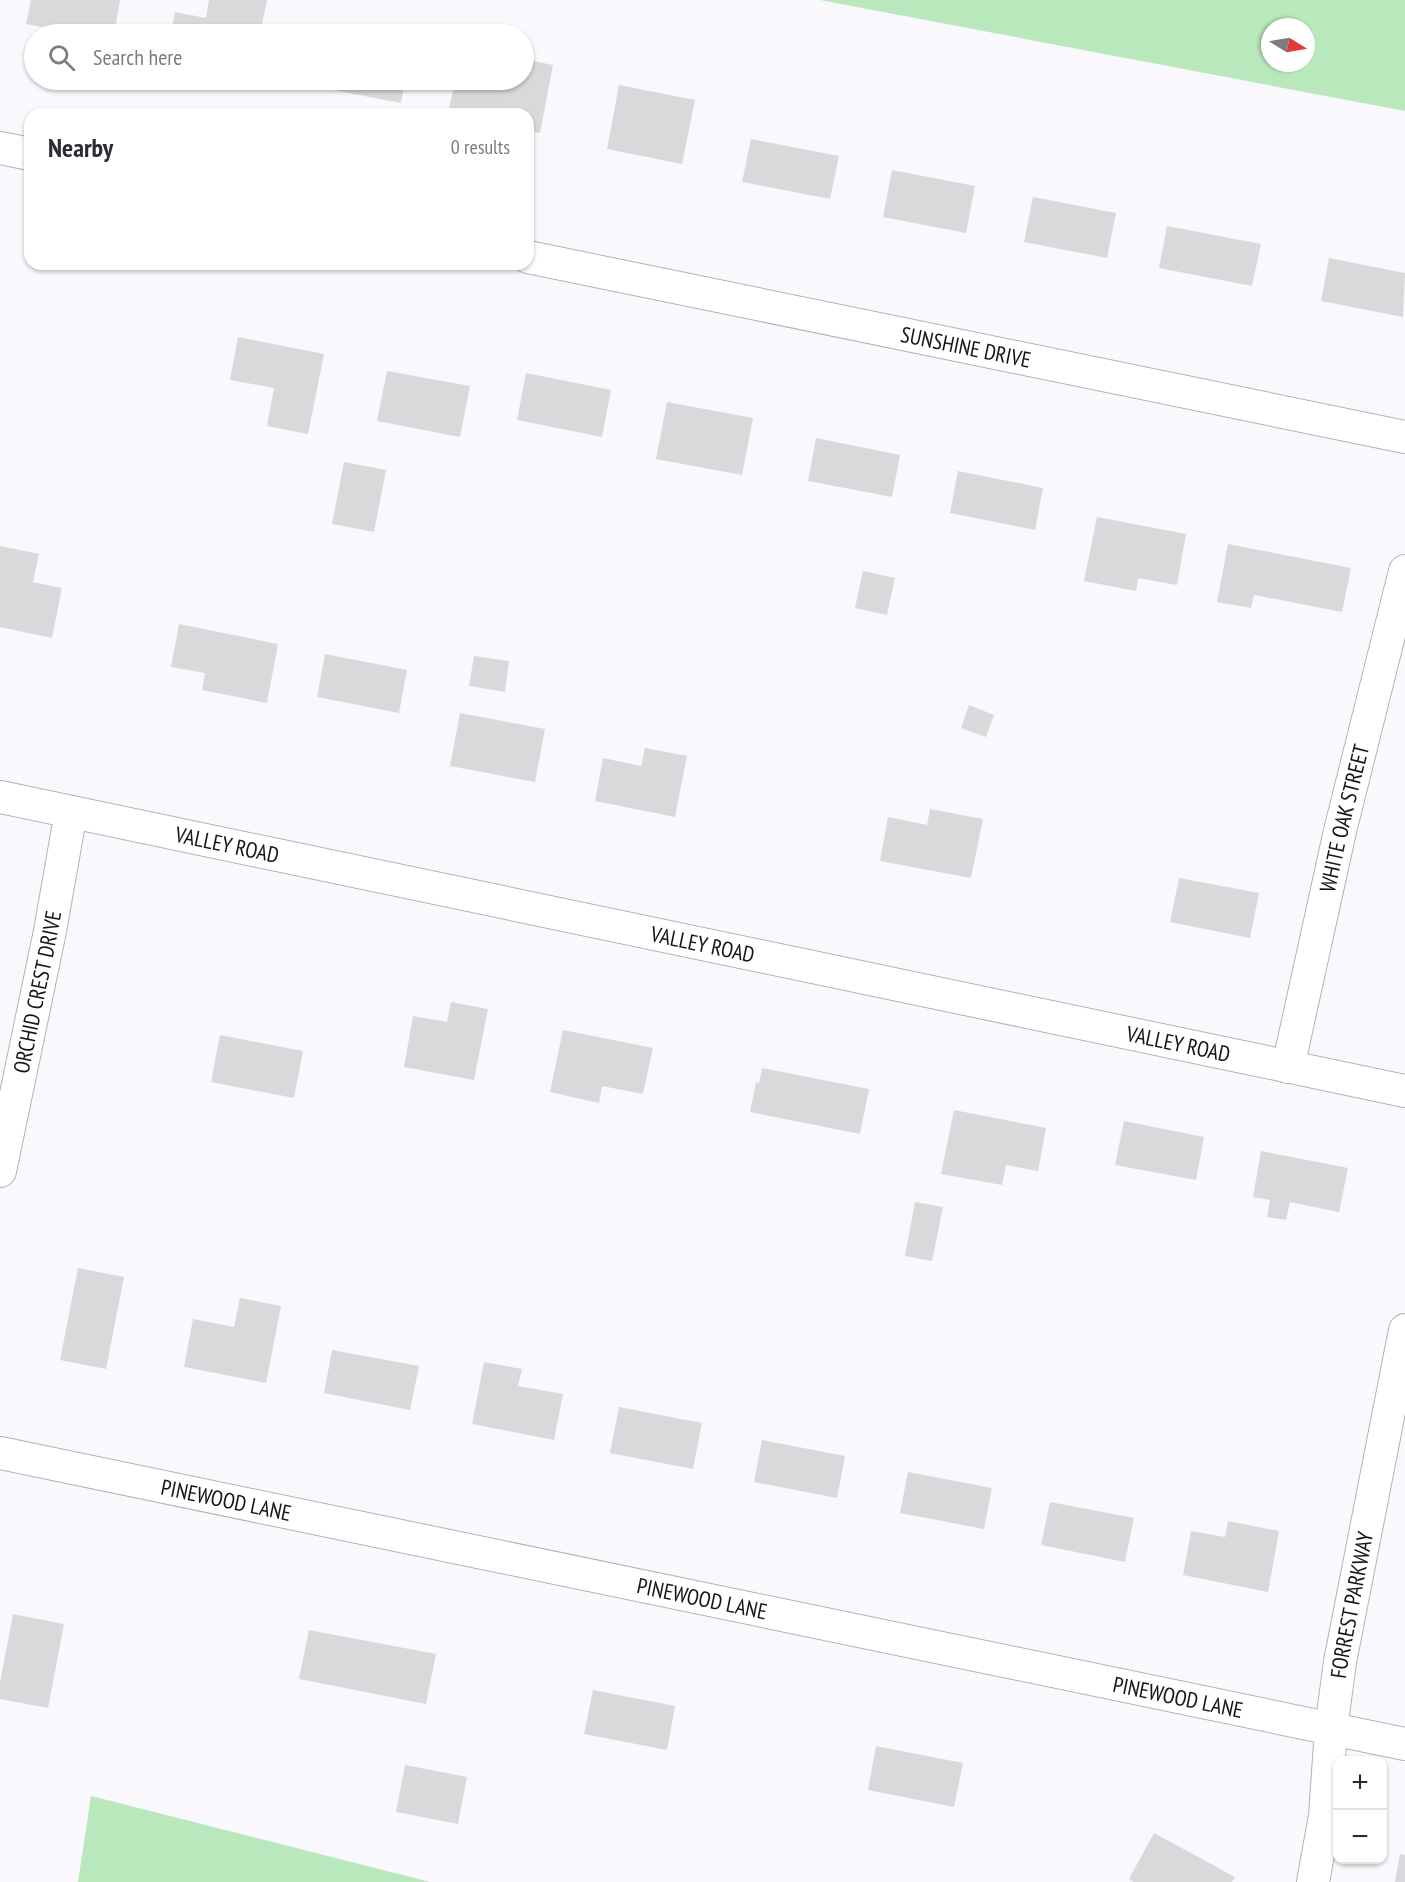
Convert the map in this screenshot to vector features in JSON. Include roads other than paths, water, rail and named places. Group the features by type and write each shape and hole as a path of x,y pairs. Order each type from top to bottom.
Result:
{"street":[{"path":"0,148 24,153"},
{"name":"SUNSHINE DRIVE","path":"534,258 1405,437"},
{"name":"WHITE OAK STREET","path":"1288,1067 1340,831 1405,571"},
{"name":"VALLEY ROAD","path":"0,797 1405,1091"},
{"name":"ORCHID CREST DRIVE","path":"0,1172 50,931 71,812"},
{"name":"FORREST PARKWAY","path":"1313,1882 1325,1816 1331,1729 1340,1662 1405,1330"},
{"name":"PINEWOOD LANE","path":"0,1453 1405,1744"}]}
